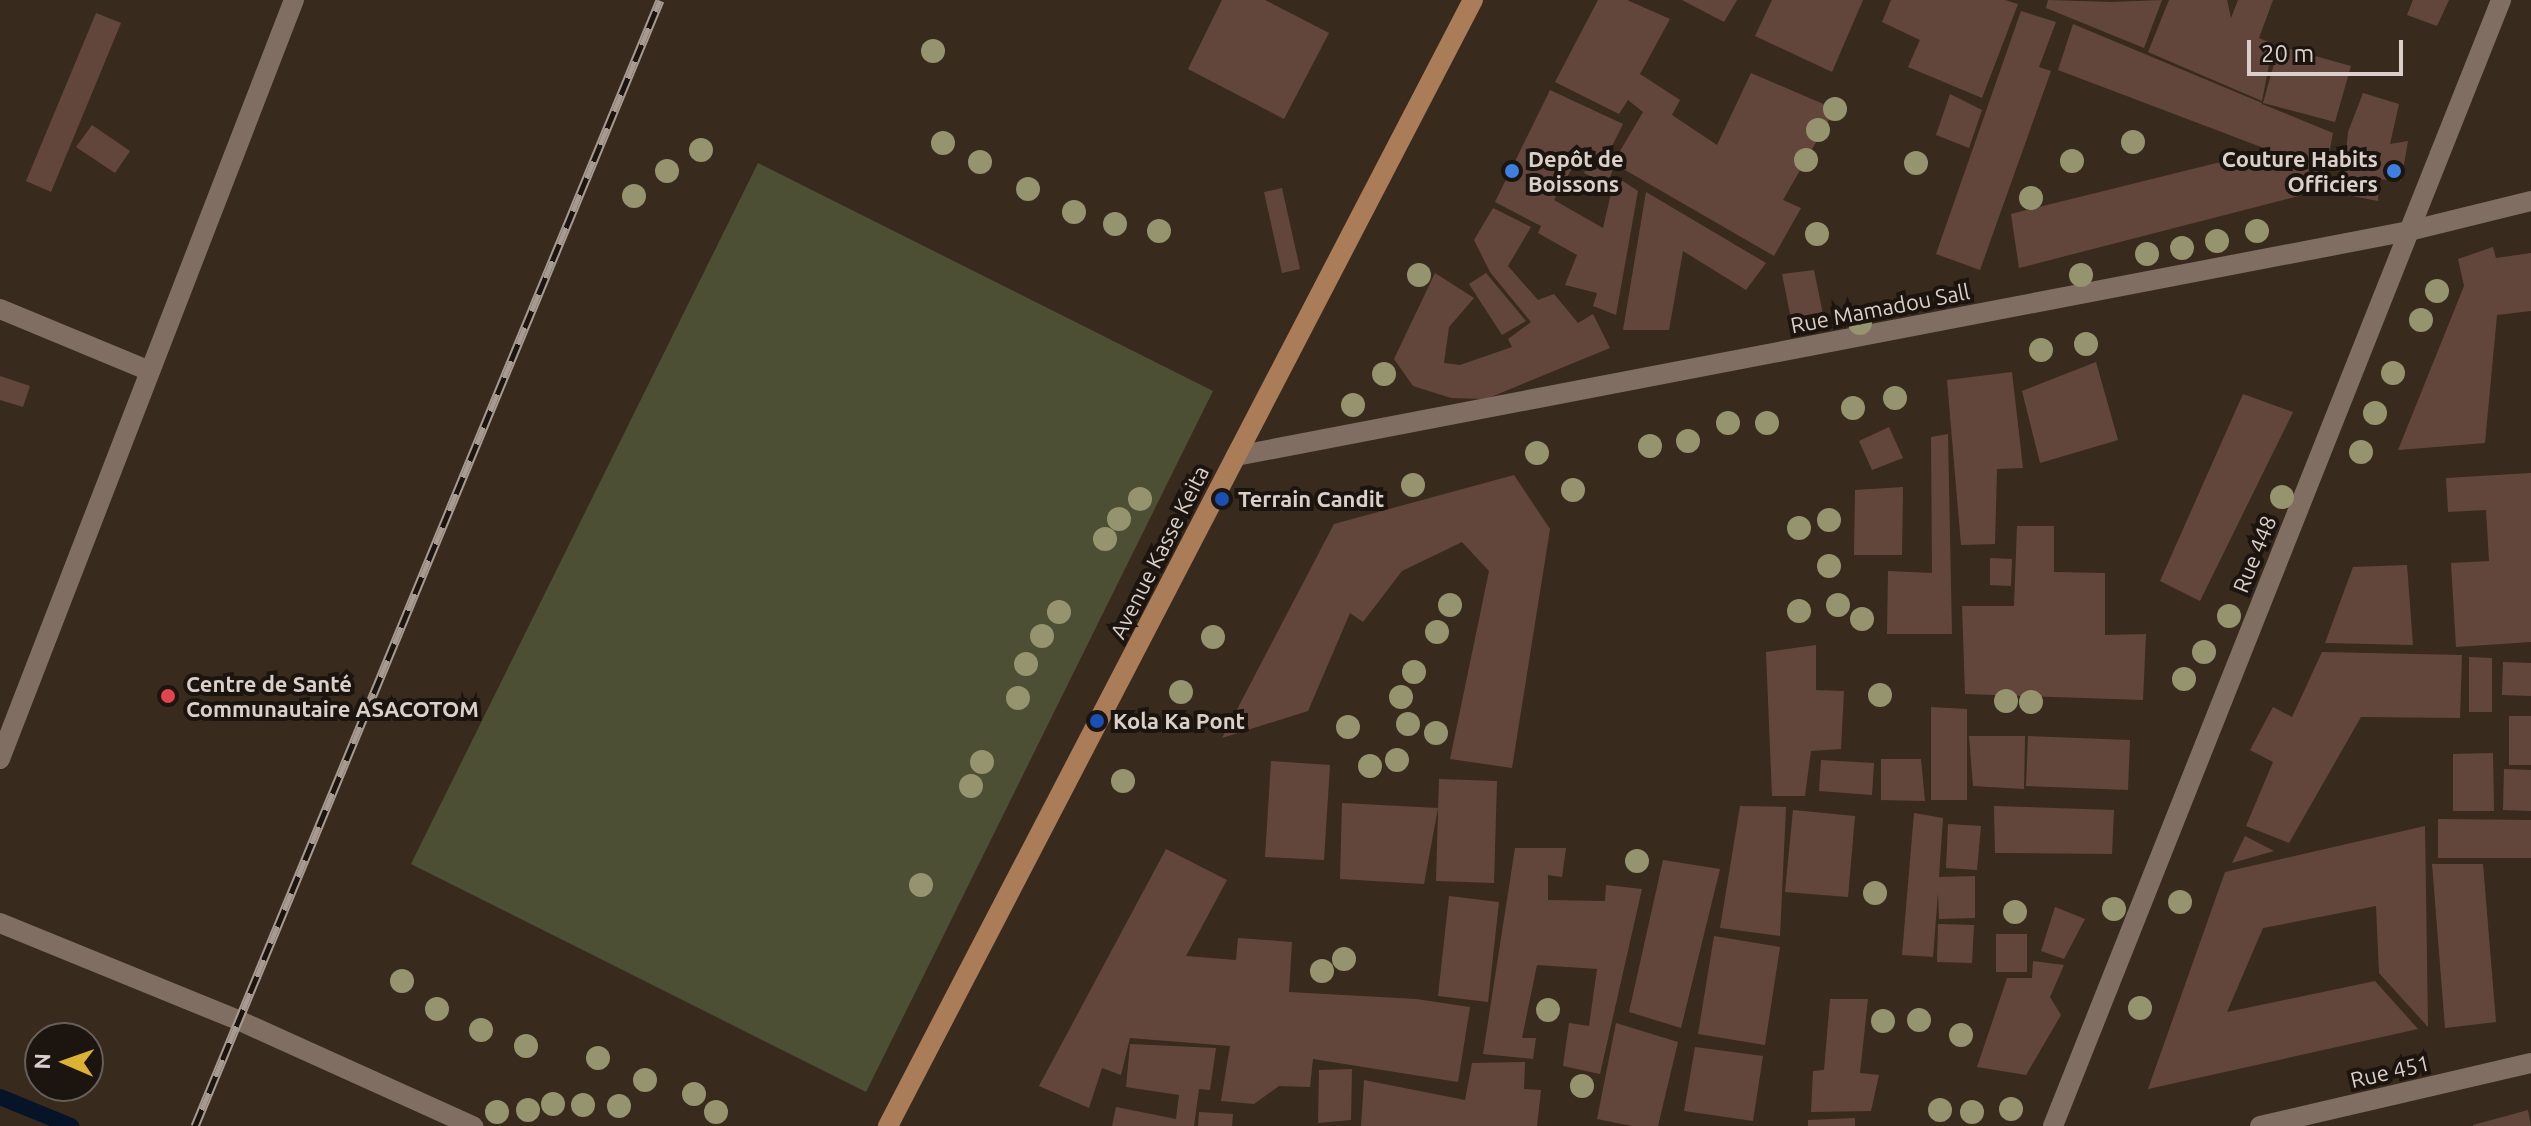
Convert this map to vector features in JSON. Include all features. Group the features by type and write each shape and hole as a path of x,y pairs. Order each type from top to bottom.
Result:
{"main road":[{"name":"Avenue Kasse Keita","path":"888,1126 1473,0"}],"street":[{"path":"0,759 294,0"},
{"name":"Rue 448","path":"2053,1126 2501,0"},
{"name":"Rue Mamadou Sall","path":"1236,456 2409,231 2531,201"},
{"path":"0,309 150,371"},
{"path":"0,923 240,1021 473,1126"},
{"name":"Rue 451","path":"2260,1126 2531,1063"}],"green space":[{"path":"758,163 1213,391 866,1092 411,864"}],"building":[{"path":"1222,0 1265,0 1329,33 1284,119 1188,69"},
{"path":"1598,0 1627,0 1670,19 1640,74 1680,100 1672,115 1717,145 1751,73 1835,109 1783,200 1801,208 1774,256 1613,163 1643,112 1628,100 1619,114 1555,82"},
{"path":"1682,0 1737,0 1724,22"},
{"path":"1772,0 1863,0 1832,72 1755,36"},
{"path":"1891,0 2005,0 2018,4 1982,98 1908,67 1920,40 1882,22"},
{"path":"2048,0 2162,0 2144,48 2046,8"},
{"path":"2169,0 2227,0 2231,18 2238,0 2273,0 2259,38 2273,44 2262,101 2148,52"},
{"path":"2413,0 2449,0 2437,26 2407,15"},
{"path":"2021,11 2056,22 2039,67 2051,71 1980,270 1936,254"},
{"path":"96,13 121,23 51,192 26,181"},
{"path":"2073,24 2262,103 2260,110 2262,104 2333,133 2322,190 2019,268 2011,214 2269,150 2058,70"},
{"path":"2279,46 2351,66 2335,122 2263,103"},
{"path":"1550,90 1623,124 1604,162 1613,168 1608,185 1584,173 1594,150 1584,147 1554,200 1603,228 1615,176 1638,191 1616,315 1593,306 1597,293 1565,285 1577,255 1538,233 1541,226 1495,202"},
{"path":"2363,93 2399,104 2390,144 2408,141 2401,181 2379,179 2378,201 2342,194 2348,132"},
{"path":"1950,94 1982,110 1969,148 1936,135"},
{"path":"92,125 130,151 115,173 76,147"},
{"path":"1282,188 1300,269 1282,273 1264,192"},
{"path":"1646,192 1766,263 1746,290 1683,251 1669,330 1623,330"},
{"path":"1493,208 1531,227 1508,266 1538,300 1554,294 1578,323 1593,314 1610,348 1486,399 1451,398 1413,386 1394,359 1435,273 1474,298 1449,327 1444,363 1460,365 1512,347 1508,339 1531,322 1490,272 1474,240"},
{"path":"2493,247 2496,258 2531,253 2531,311 2497,315 2485,443 2398,450 2464,286 2458,259"},
{"path":"1814,270 1826,329 1794,334 1782,274"},
{"path":"1486,273 1526,321 1502,335 1469,284"},
{"path":"2096,362 2118,440 2040,463 2022,391"},
{"path":"2012,372 2023,468 1997,469 1995,544 1961,545 1947,380"},
{"path":"0,376 30,386 23,407 0,400"},
{"path":"2243,394 2293,412 2200,601 2160,581"},
{"path":"1889,427 1903,458 1872,470 1859,441"},
{"path":"1948,434 1952,634 1887,634 1888,571 1932,573 1931,437"},
{"path":"2531,473 2531,642 2456,647 2451,563 2489,561 2486,510 2448,512 2446,478"},
{"path":"1514,475 1550,529 1512,768 1450,759 1489,571 1462,542 1402,571 1363,622 1350,613 1308,711 1222,738 1334,524"},
{"path":"1903,487 1902,555 1854,555 1855,490"},
{"path":"2017,526 2054,526 2054,572 2105,573 2105,635 2146,634 2143,700 1965,694 1962,606 2014,606"},
{"path":"1990,558 2012,559 2011,586 1990,585"},
{"path":"2407,565 2413,645 2325,643 2353,567"},
{"path":"1816,645 1816,690 1844,691 1841,749 1811,751 1805,796 1772,796 1766,652"},
{"path":"2322,652 2462,655 2460,718 2361,717 2289,843 2246,826 2273,762 2250,750 2273,707 2292,717"},
{"path":"2469,657 2492,658 2492,712 2469,712"},
{"path":"2503,662 2531,663 2531,696 2502,695"},
{"path":"1931,707 1967,709 1967,800 1931,800"},
{"path":"2509,716 2531,716 2531,765 2509,765"},
{"path":"1969,736 2025,736 2024,789 1973,786"},
{"path":"2028,736 2130,740 2128,790 2026,786"},
{"path":"2493,753 2494,811 2453,811 2453,754"},
{"path":"1881,759 1921,759 1925,801 1881,800"},
{"path":"1821,760 1874,763 1872,795 1819,791"},
{"path":"1271,761 1330,765 1324,860 1265,857"},
{"path":"2504,769 2531,770 2531,811 2503,810"},
{"path":"1439,779 1497,781 1494,883 1436,881"},
{"path":"1342,803 1438,808 1424,884 1340,879"},
{"path":"1740,806 1786,807 1780,936 1720,928"},
{"path":"1994,806 2114,810 2112,854 1995,853"},
{"path":"1793,810 1855,816 1848,897 1785,892"},
{"path":"1914,813 1943,818 1939,877 1975,876 1975,918 1939,919 1938,893 1933,957 1902,955"},
{"path":"2438,819 2531,820 2531,858 2438,858"},
{"path":"1948,824 1981,826 1977,870 1946,868"},
{"path":"2425,826 2428,1027 2379,973 2376,906 2263,928 2227,1012 2375,981 2418,1029 2148,1089 2225,872"},
{"path":"2245,836 2274,851 2232,863"},
{"path":"1515,848 1566,848 1562,877 1548,875 1548,900 1605,901 1606,885 1642,889 1600,1074 1563,1066 1569,1023 1589,1026 1597,969 1537,965 1522,1038 1536,1038 1533,1059 1483,1054"},
{"path":"1166,849 1227,880 1186,956 1236,960 1238,938 1292,942 1289,992 1416,999 1470,1007 1458,1082 1313,1059 1310,1087 1279,1086 1254,1104 1221,1101 1230,1046 1130,1038 1121,1075 1102,1068 1089,1108 1039,1086"},
{"path":"1663,860 1720,869 1681,1028 1629,1012"},
{"path":"2432,864 2483,864 2496,1022 2445,1028"},
{"path":"1449,896 1499,902 1488,1002 1438,996"},
{"path":"2055,907 2085,919 2064,959 2041,951"},
{"path":"1938,924 1974,925 1972,963 1937,962"},
{"path":"1996,934 2027,934 2027,972 1996,972"},
{"path":"1714,936 1780,947 1765,1045 1698,1034"},
{"path":"2033,961 2064,965 2050,997 2061,1015 2026,1075 1977,1067 2007,978 2032,978"},
{"path":"1830,999 1868,999 1860,1073 1879,1075 1871,1111 1811,1112 1813,1071 1824,1070"},
{"path":"1616,1023 1678,1042 1658,1126 1632,1126 1597,1119"},
{"path":"1130,1044 1216,1048 1210,1090 1199,1089 1194,1126 1112,1126 1116,1107 1176,1119 1179,1095 1126,1087"},
{"path":"1695,1047 1763,1056 1753,1121 1684,1111"},
{"path":"1525,1062 1524,1089 1541,1090 1537,1126 1361,1126 1364,1080 1465,1100 1472,1063"},
{"path":"1352,1069 1351,1120 1318,1123 1319,1070"},
{"path":"2528,1110 2531,1126 2473,1126 2473,1125"},
{"path":"1199,1112 1233,1114 1232,1126 1198,1126"},
{"path":"1855,1118 1855,1126 1808,1126 1808,1120"}],"waterway":[{"path":"0,1097 71,1126"}],"railway":[{"path":"195,1126 660,0"}],"place":[{"name":"Depôt de Boissons","path":"1512,171"},
{"name":"Couture Habits Officiers","path":"2394,171"},
{"name":"Terrain Candit","path":"1222,499"},
{"name":"Centre de Santé Communautaire ASACOTOM","path":"168,696"},
{"name":"Kola Ka Pont","path":"1097,721"}]}
